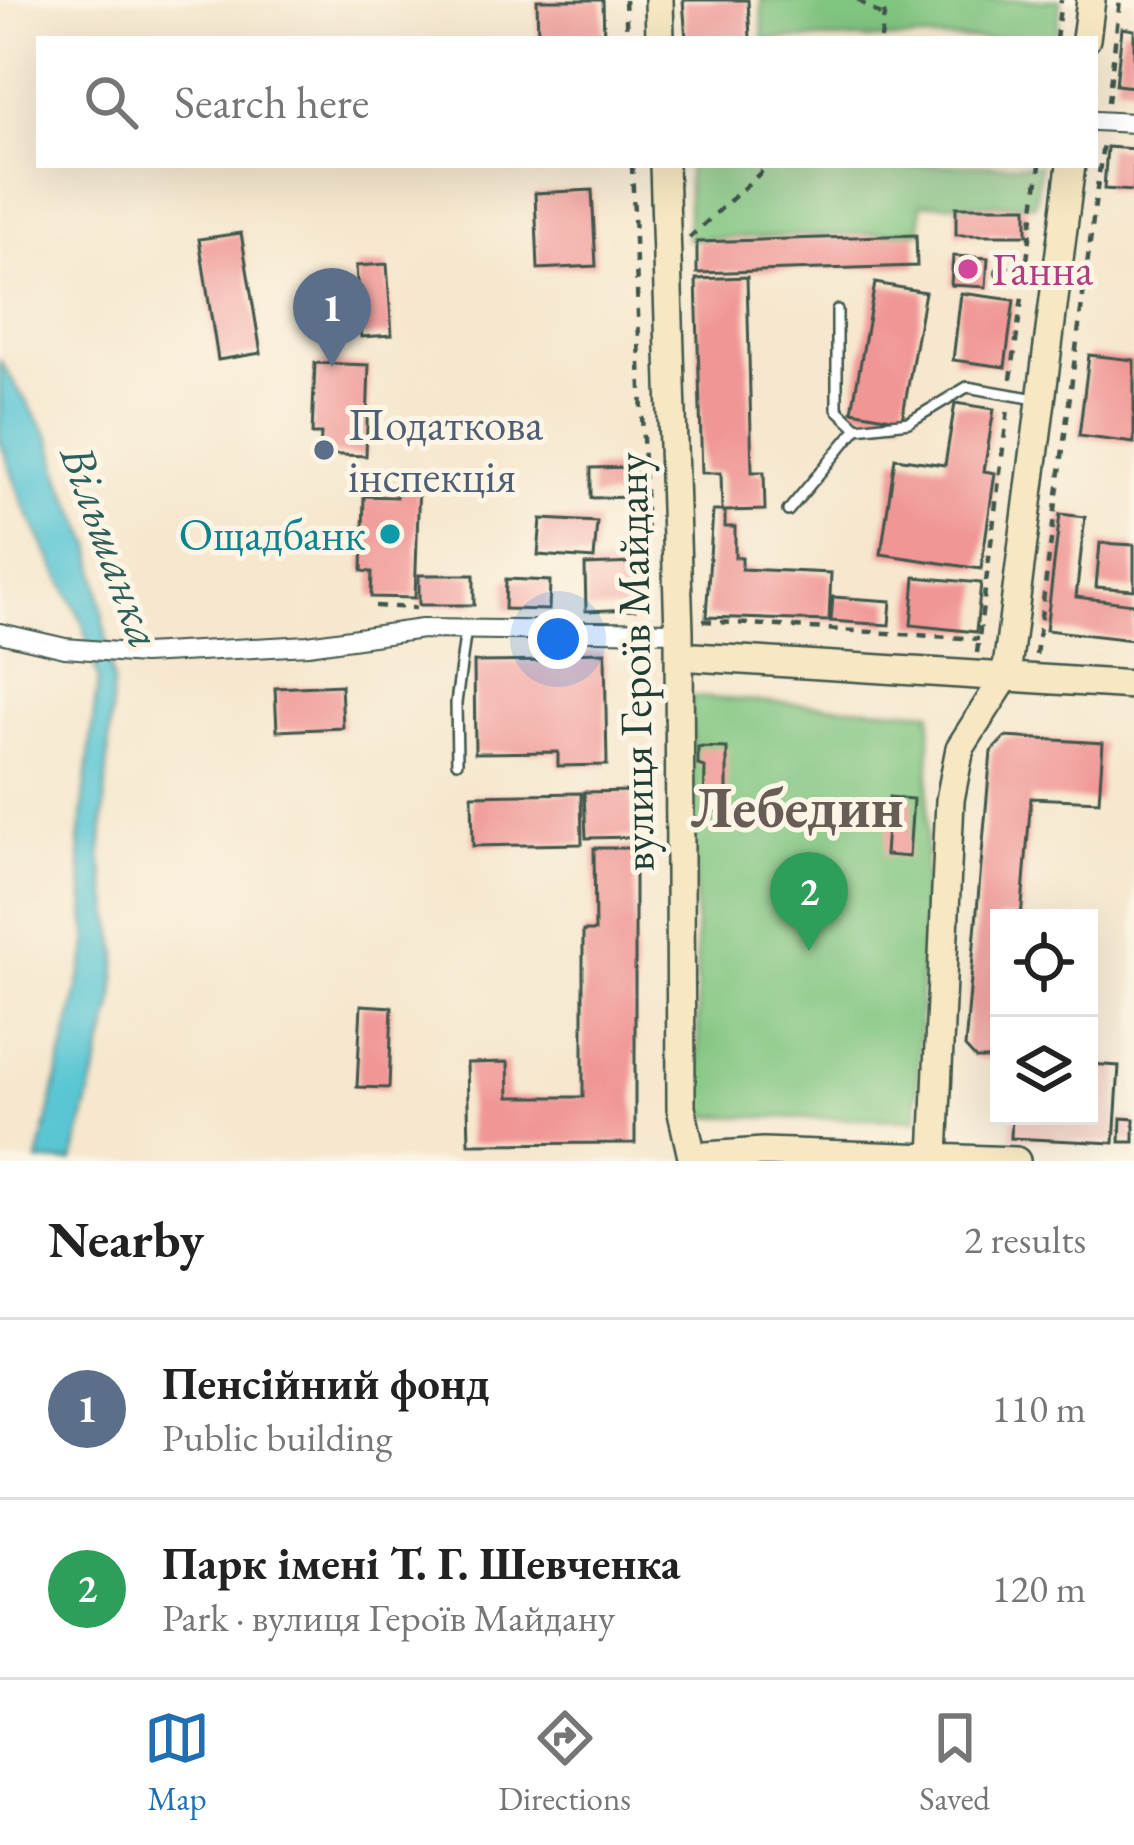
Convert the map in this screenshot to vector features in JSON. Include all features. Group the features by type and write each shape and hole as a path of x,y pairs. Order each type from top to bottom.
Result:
{"main road":[{"path":"658,0 660,36"},
{"path":"1086,36 1091,0"},
{"name":"вулиця Героїв Майдану","path":"664,168 681,1108 691,1159"},
{"path":"934,1157 950,800 960,748 1020,677 1041,400 1071,168"},
{"path":"672,631 974,674 1134,685"},
{"path":"691,1159 763,1152 1016,1161"}],"street":[{"path":"1100,121 1134,123"},
{"path":"0,633 65,647 143,654 308,646 422,629 672,631"}],"lane":[{"path":"1001,272 1056,279"},
{"path":"836,310 837,409 857,428"},
{"path":"788,511 857,428 908,422 968,387 1041,400"},
{"path":"457,762 456,704 466,628"}],"path":[{"path":"626,0 627,36"},
{"path":"858,0 884,17"},
{"path":"881,36 886,0"},
{"path":"1056,36 1060,0"},
{"path":"1100,121 1120,0"},
{"path":"632,168 672,631 979,639"},
{"path":"688,238 767,168"},
{"path":"974,674 1040,168"},
{"path":"1020,677 1093,168"}],"green space":[{"path":"761,0 1061,0 1056,36 763,36"},
{"path":"688,168 1040,168 1035,204 921,204 920,232 688,239"},
{"path":"691,697 931,712 916,1120 700,1116"}],"water":[{"path":"0,361 51,440 61,480 92,545 113,684 101,857 118,955 113,1005 73,1161 38,1161 88,945 79,842 98,679 82,621 25,508 0,441"}],"building":[{"path":"537,0 603,0 604,36 538,36"},
{"path":"683,0 748,0 750,36 686,36"},
{"path":"1122,28 1134,30 1134,87 1116,85"},
{"path":"1107,147 1134,149 1134,191 1104,189"},
{"path":"592,190 596,266 538,269 535,193"},
{"path":"956,207 1027,207 1027,235 956,235"},
{"path":"241,233 261,353 218,360 199,239"},
{"path":"916,235 917,266 697,273 697,242"},
{"path":"953,256 988,258 986,287 951,285"},
{"path":"387,264 392,335 361,337 356,266"},
{"path":"747,277 752,472 764,472 765,510 725,511 725,527 735,527 735,557 742,557 742,569 831,573 829,621 706,617 713,511 722,511 721,473 702,473 696,279"},
{"path":"875,283 925,292 902,420 852,411"},
{"path":"961,293 1014,300 1005,367 953,360"},
{"path":"1089,355 1134,360 1134,443 1079,436"},
{"path":"315,363 369,365 366,456 320,454 321,434 312,434"},
{"path":"955,403 994,409 984,471 995,473 981,569 881,554 895,458 945,465"},
{"path":"635,467 636,497 591,498 591,468"},
{"name":"Ощадбанк","path":"396,480 419,481 415,598 371,597 372,572 362,571 364,496 396,497"},
{"path":"1060,514 1085,517 1076,597 1134,604 1133,640 1046,630"},
{"path":"541,519 597,522 594,559 538,555"},
{"path":"1100,543 1134,545 1134,590 1096,587"},
{"path":"634,563 635,609 586,611 585,565"},
{"path":"419,575 474,575 474,605 419,605"},
{"path":"915,577 981,583 976,632 911,625"},
{"path":"506,579 550,581 549,610 505,609"},
{"path":"833,597 891,601 889,625 831,621"},
{"path":"605,652 607,765 558,766 558,752 475,753 474,662 557,661 557,653"},
{"path":"341,685 343,728 277,731 275,688"},
{"path":"1005,737 1103,743 1099,801 1031,798 1022,909 990,909 990,1059 976,1059 965,1047 991,752"},
{"path":"698,747 727,748 727,812 704,811 705,767 698,765"},
{"path":"632,791 633,837 586,838 584,792"},
{"path":"581,793 582,844 473,846 472,795"},
{"path":"889,797 913,799 909,857 885,855"},
{"path":"594,848 635,848 635,1143 469,1144 467,1063 508,1062 509,1097 583,1097 583,931 595,931"},
{"path":"361,1005 392,1007 389,1088 357,1087"},
{"path":"1098,1065 1119,1066 1114,1143 1011,1138 1012,1125 1098,1125"},
{"path":"1121,1118 1134,1119 1134,1142 1120,1142"}],"place":[{"name":"Ганна","path":"968,269"},
{"name":"Пенсійний фонд","path":"332,367"},
{"name":"Податкова інспекція","path":"324,450"},
{"name":"Ощадбанк","path":"390,534"},
{"name":"Парк імені Т. Г. Шевченка","path":"809,951"}],"district":[{"name":"Лебедин","path":"797,807"}],"water label":[{"name":"Вільшанка","path":"112,546"}]}
